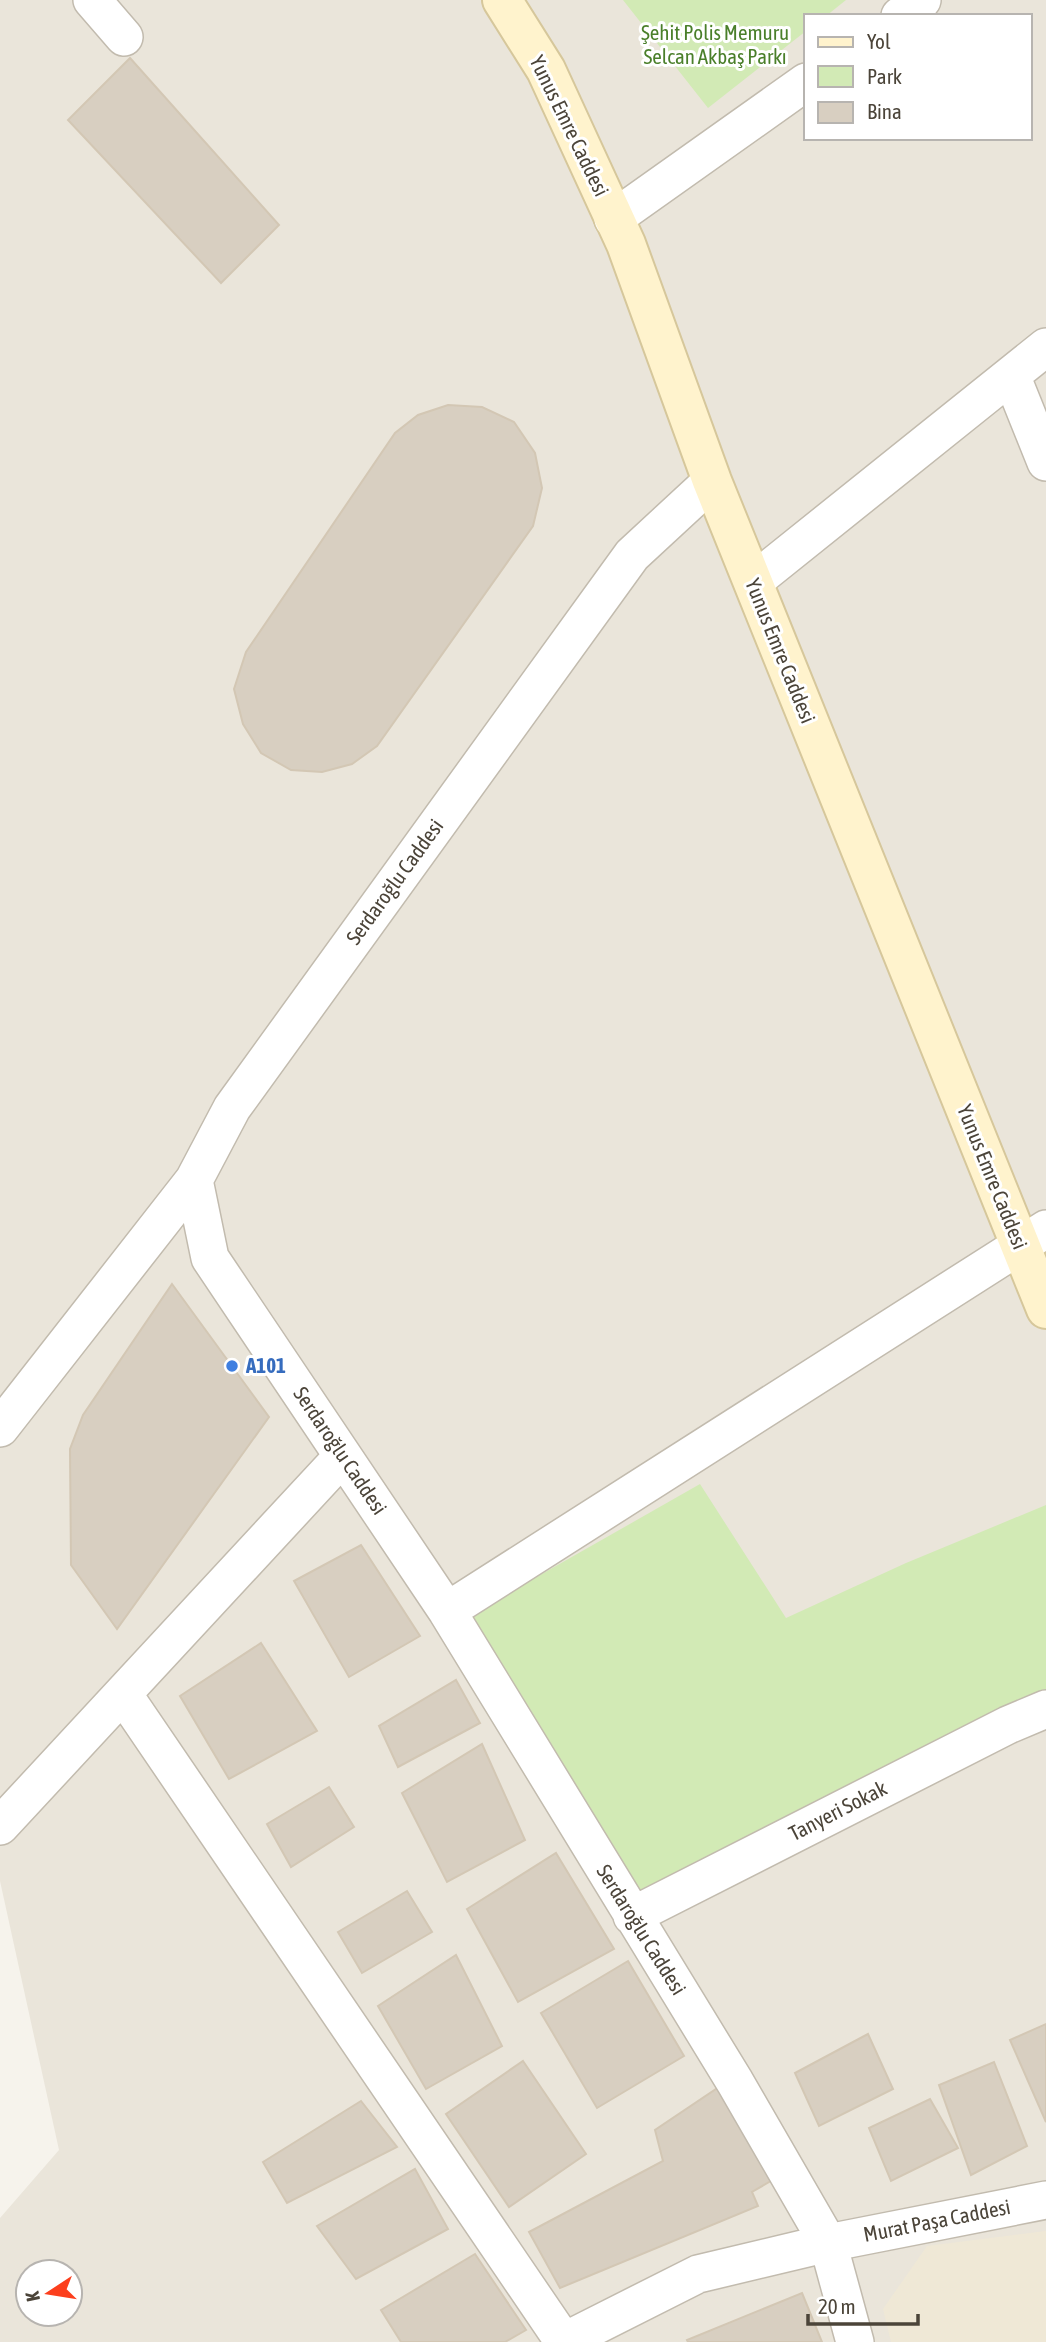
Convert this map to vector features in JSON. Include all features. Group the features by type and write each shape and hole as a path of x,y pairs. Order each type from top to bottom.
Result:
{"main road":[{"name":"Yunus Emre Caddesi","path":"502,0 546,70 626,244 712,481 753,582 1033,1237 1046,1309"}],"street":[{"path":"92,0 124,37"},
{"path":"903,14 922,0"},
{"path":"613,219 804,83"},
{"path":"753,582 1046,347"},
{"path":"1011,375 1046,463"},
{"name":"Serdaroğlu Caddesi","path":"712,481 632,555 232,1108 194,1180 210,1258 447,1611 735,2082 828,2243 855,2342"},
{"path":"0,1428 194,1180"},
{"path":"447,1611 1033,1237"},
{"path":"0,1826 343,1455"},
{"path":"122,1694 563,2342"},
{"name":"Tanyeri Sokak","path":"632,1916 1008,1725 1046,1709"},
{"name":"Murat Paşa Caddesi","path":"563,2342 698,2274 828,2243 1046,2200"}],"shaded area":[{"path":"0,0 1046,0 1046,2342 0,2342 0,2218 59,2150 0,1881"},
{"path":"1046,2231 1046,2342 891,2342 883,2309 927,2246"}],"green space":[{"name":"Şehit Polis Memuru Selcan Akbaş Parkı","path":"623,0 846,0 828,14 804,14 804,33 708,108"},
{"path":"700,1484 786,1618 906,1563 1046,1505 1046,1694 639,1894 470,1615"}],"building":[{"path":"130,58 279,225 221,283 68,120"},
{"path":"448,405 482,407 514,422 535,453 542,488 533,526 377,746 352,764 322,772 291,770 261,753 243,724 234,689 246,652 395,433 418,415"},
{"path":"172,1284 269,1417 117,1629 71,1565 70,1449 83,1415"},
{"path":"361,1545 420,1636 349,1677 294,1581"},
{"path":"261,1643 317,1731 229,1779 180,1696"},
{"path":"456,1680 480,1723 398,1767 379,1726"},
{"path":"482,1744 525,1840 447,1882 402,1793"},
{"path":"329,1787 354,1827 291,1867 267,1824"},
{"path":"556,1853 614,1949 518,2002 467,1909"},
{"path":"407,1891 432,1932 362,1973 338,1932"},
{"path":"456,1955 502,2046 426,2089 378,2006"},
{"path":"628,1961 684,2056 597,2108 541,2013"},
{"path":"1046,2024 1046,2122 1010,2040"},
{"path":"868,2034 893,2089 819,2126 795,2073"},
{"path":"523,2061 586,2154 509,2207 446,2114"},
{"path":"994,2062 1027,2146 971,2175 939,2085"},
{"path":"722,2085 776,2178 752,2192 758,2206 560,2288 529,2232 663,2161 655,2130"},
{"path":"930,2099 958,2148 891,2181 869,2128"},
{"path":"361,2101 397,2147 287,2203 263,2162"},
{"path":"415,2169 448,2229 356,2279 317,2226"},
{"path":"475,2254 526,2330 505,2342 401,2342 381,2310"},
{"path":"802,2293 822,2342 687,2340"}],"place":[{"name":"A101","path":"232,1366"}]}
